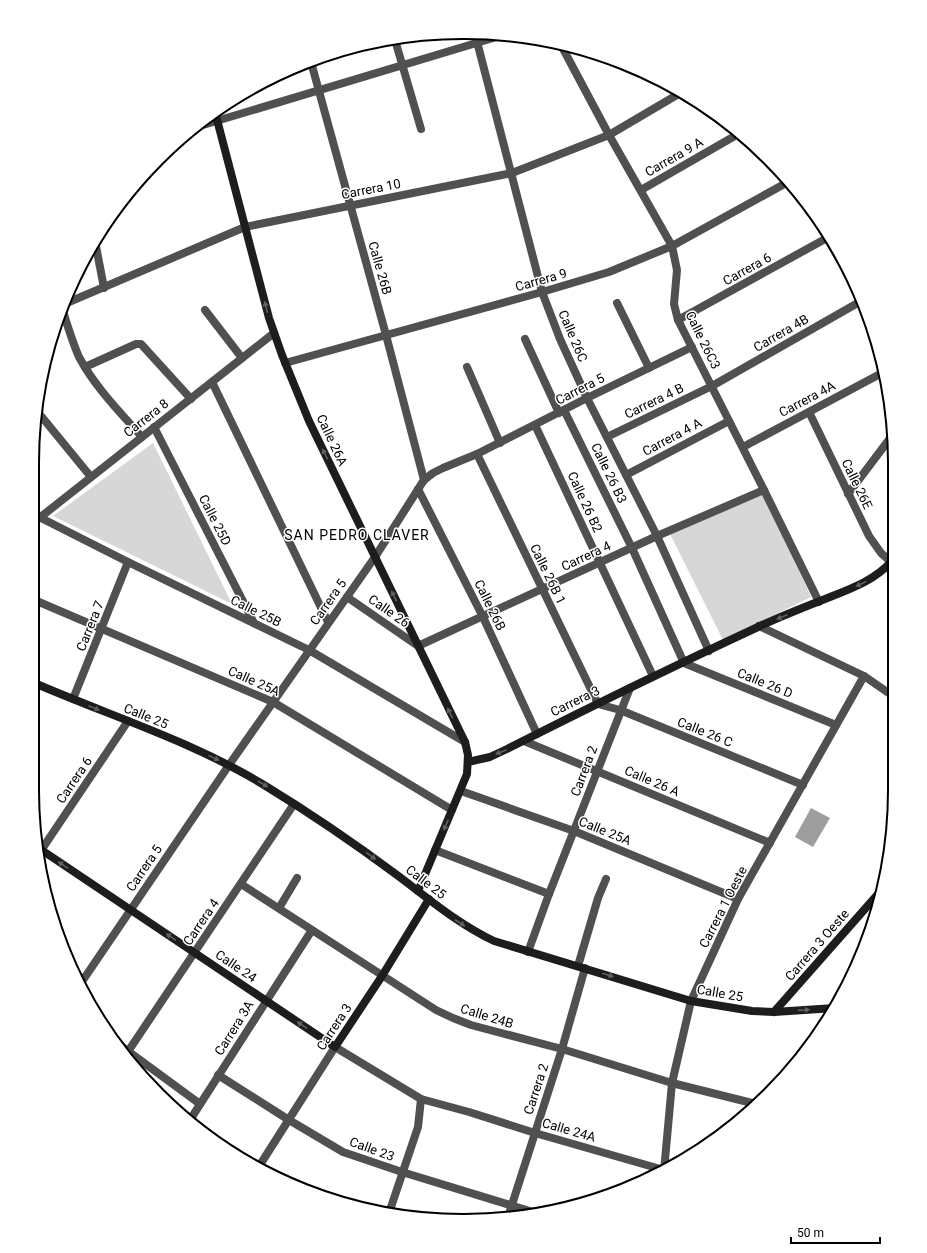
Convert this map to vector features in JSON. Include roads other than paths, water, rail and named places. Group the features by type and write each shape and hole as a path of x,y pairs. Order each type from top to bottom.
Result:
{"street":[{"name":"Calle 26C","path":"476,39 542,292 560,339 587,398 657,536 709,651"},
{"path":"211,123 489,40"},
{"path":"396,45 421,129"},
{"name":"Calle 26C3","path":"564,51 672,246 677,270 674,304 678,320 764,490 818,602"},
{"name":"Calle 26B","path":"312,67 386,335 424,480"},
{"name":"Carrera 10","path":"70,303 245,227 512,173 609,134 675,96"},
{"name":"Calle 26A","path":"217,121 269,318 285,363 309,421 465,742 468,762"},
{"name":"Carrera 9 A","path":"641,190 734,137"},
{"name":"Carrera 9","path":"285,363 609,272 672,246 783,185"},
{"name":"Carrera 6","path":"678,320 824,240"},
{"path":"97,250 104,288"},
{"name":"Carrera 4B","path":"712,386 857,303"},
{"path":"616,304 649,368"},
{"path":"205,310 242,358"},
{"path":"65,318 73,343 85,367 101,390 142,437"},
{"name":"Carrera 8","path":"39,518 274,333"},
{"name":"Calle 26 B3","path":"525,339 632,548"},
{"path":"85,367 136,344 141,344 190,399"},
{"name":"Carrera 5","path":"83,978 228,765 375,557 424,480 443,468 500,443 587,398 692,347"},
{"path":"467,367 500,443"},
{"name":"Carrera 4A","path":"742,447 879,375"},
{"path":"212,382 328,622"},
{"name":"Carrera 4 B","path":"607,438 712,386"},
{"name":"Calle 26E","path":"809,412 872,541 881,553 888,559"},
{"path":"42,417 91,477"},
{"name":"Carrera 4 A","path":"626,475 729,421"},
{"name":"Calle 26 B2","path":"535,425 653,676"},
{"name":"Calle 25D","path":"154,427 254,623"},
{"path":"848,494 887,444"},
{"name":"Calle 26B 1","path":"477,454 541,590 598,704"},
{"name":"Calle 26B","path":"418,489 483,617 537,734"},
{"name":"Carrera 4","path":"418,646 657,536 764,490"},
{"name":"Calle 25B","path":"39,521 128,562 309,650 465,742"},
{"path":"632,548 684,663"},
{"name":"Carrera 7","path":"73,699 128,562"},
{"path":"818,602 854,588 872,579 888,566"},
{"name":"Calle 26","path":"347,597 418,646"},
{"name":"Calle 25A","path":"39,602 273,702 452,810"},
{"name":"Carrera 3","path":"468,762 490,757 653,676 684,663 759,626 818,602"},
{"path":"759,626 864,676 888,691"},
{"name":"Calle 26 D","path":"684,663 836,725"},
{"name":"Carrera 1 Oeste","path":"665,1163 672,1083 691,1001 738,899 864,676"},
{"name":"Calle 25","path":"39,687 73,699 188,746 228,765 264,785 337,832 455,919 494,941 691,1001 752,1011 774,1012 827,1009"},
{"name":"Carrera 2","path":"528,952 620,710 630,688"},
{"name":"Calle 26 C","path":"598,704 620,710 803,785"},
{"name":"Carrera 6","path":"43,847 128,721"},
{"name":"Calle 26 A","path":"524,740 770,843"},
{"path":"418,891 461,791 467,774 468,762"},
{"name":"Calle 25A","path":"461,791 574,831 738,899"},
{"name":"Carrera 4","path":"128,1050 294,804"},
{"path":"435,850 549,894"},
{"name":"Calle 24","path":"44,852 335,1047 421,1099"},
{"path":"279,908 297,878"},
{"name":"Carrera 2","path":"510,1211 562,1049 598,898 606,879"},
{"name":"Calle 24B","path":"241,884 382,976 436,1010 453,1018 562,1049 672,1083 750,1103"},
{"name":"Carrera 3","path":"262,1162 382,976 429,899"},
{"name":"Carrera 3 Oeste","path":"774,1012 874,899"},
{"name":"Carrera 3A","path":"193,1116 312,930"},
{"path":"135,1057 200,1104"},
{"name":"Calle 23","path":"218,1075 343,1152 402,1172 525,1209"},
{"path":"391,1207 418,1127 421,1099"},
{"name":"Calle 24A","path":"421,1099 656,1168"}],"district":[{"name":"SAN PEDRO CLAVER","path":"357,535"}]}
